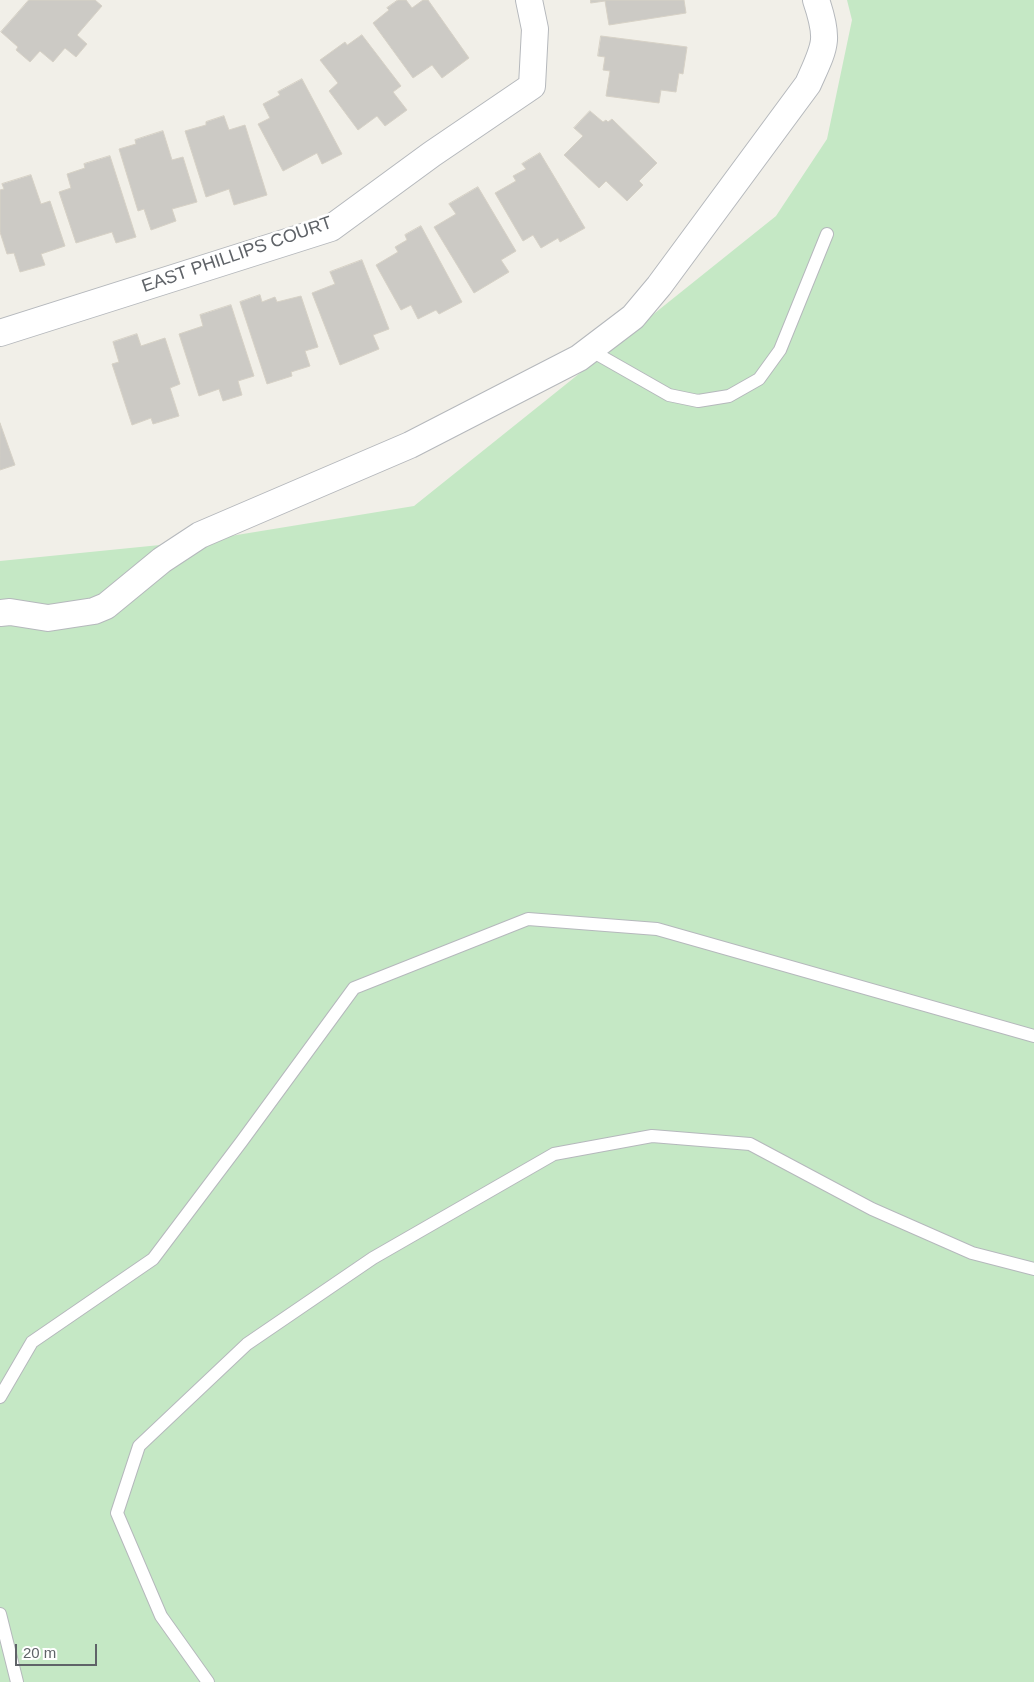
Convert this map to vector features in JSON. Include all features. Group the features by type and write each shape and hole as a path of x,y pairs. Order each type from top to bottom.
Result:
{"street":[{"name":"EAST PHILLIPS COURT","path":"0,332 331,228 432,154 532,86 535,29 528,0"},
{"path":"0,613 10,612 48,618 94,611 106,606 162,560 200,535 410,445 579,358 590,350 633,317 659,286 808,84 824,49 822,18 816,0"}],"lane":[{"path":"590,350 669,395 698,401 729,396 759,379 780,350 827,234"},
{"path":"0,1397 32,1342 152,1259 242,1141 354,988 528,919 657,929 1034,1036"},
{"path":"208,1682 161,1616 117,1513 139,1446 247,1344 373,1258 554,1154 652,1136 750,1144 872,1209 972,1252 1034,1269"},
{"path":"0,1614 17,1682"}],"green space":[{"path":"847,0 1034,0 1034,1682 0,1682 0,561 200,541 414,506 776,216 827,139 852,20"}],"building":[{"path":"29,0 95,0 102,6 77,35 87,44 76,57 65,48 53,62 40,51 30,62 16,50 18,47 1,32"},
{"path":"398,0 406,0 412,8 423,0 428,0 469,58 442,78 432,65 413,78 373,23 389,10 387,8"},
{"path":"591,0 684,0 686,13 609,25 605,1 591,3"},
{"path":"362,35 401,86 393,92 407,110 385,126 377,116 358,130 329,91 338,83 320,60 345,42 347,45"},
{"path":"601,36 687,47 683,74 679,73 676,92 661,90 659,103 606,96 610,71 603,70 605,57 598,56"},
{"path":"302,79 342,154 322,164 317,153 283,171 258,124 270,118 263,104 280,95 278,92"},
{"path":"590,111 603,122 606,120 608,122 612,119 657,163 639,181 643,185 627,201 606,181 599,188 564,155 583,136 574,128"},
{"path":"224,116 229,130 245,125 267,195 234,205 229,189 206,197 185,131 206,125 206,122"},
{"path":"163,131 172,160 183,157 197,202 172,209 176,221 151,230 144,209 138,211 119,149 136,144 135,140"},
{"path":"540,153 585,228 560,242 558,238 541,248 533,235 523,241 495,193 516,181 513,176 526,169 522,164"},
{"path":"110,156 136,237 116,243 112,232 76,243 59,192 71,188 67,174 85,168 84,164"},
{"path":"31,175 41,204 50,201 65,246 41,254 45,265 20,272 14,253 7,254 0,232 0,190 4,189 2,184"},
{"path":"478,187 516,251 501,260 509,272 474,293 434,227 456,214 449,204"},
{"path":"421,226 462,302 439,314 436,310 418,319 411,305 401,310 376,265 398,252 395,247 407,240 405,235"},
{"path":"362,260 389,329 373,335 379,349 340,365 312,293 335,284 330,272"},
{"path":"260,295 262,302 275,297 277,302 301,296 318,347 305,351 310,366 291,372 292,376 267,384 240,302"},
{"path":"231,305 254,376 238,381 242,395 223,401 219,389 199,396 179,334 203,326 200,315"},
{"path":"137,334 141,346 165,338 180,384 170,388 179,416 153,424 151,418 132,425 112,364 119,362 113,342"},
{"path":"0,423 15,465 0,470"}]}
